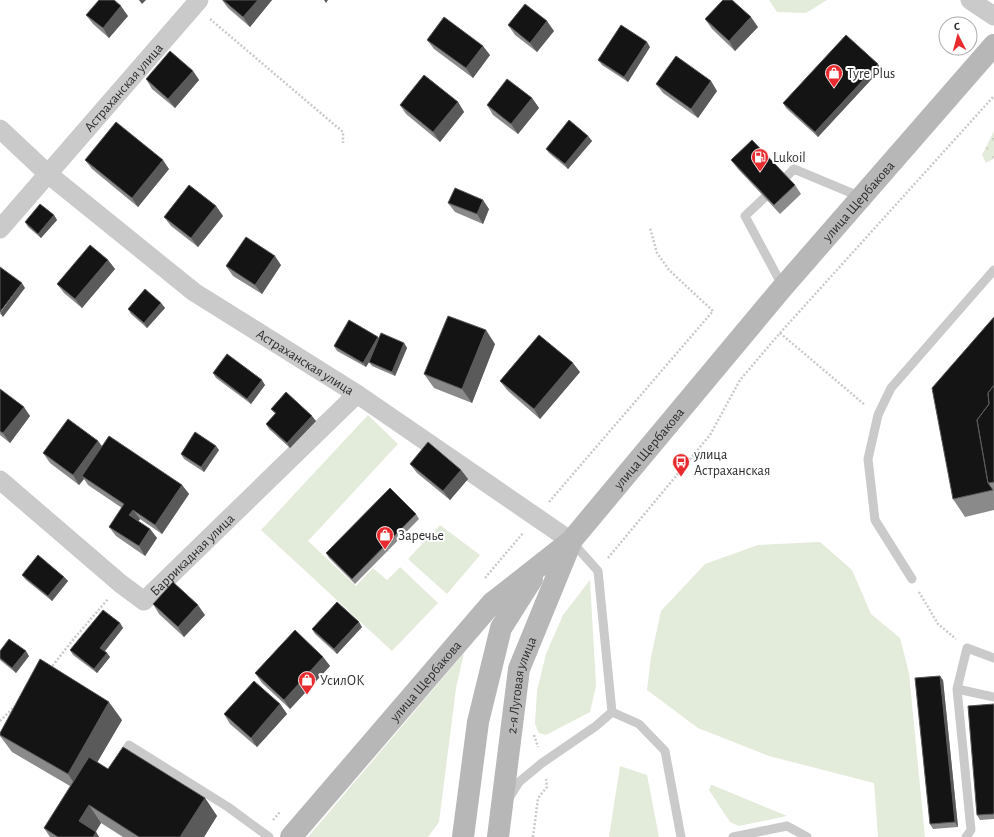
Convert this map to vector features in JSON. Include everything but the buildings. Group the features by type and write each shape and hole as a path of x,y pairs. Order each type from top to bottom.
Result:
{"main road":[{"name":"улица Щербакова","path":"291,837 492,603 571,541 783,287 994,45"},
{"name":"2-я Луговая улица","path":"498,837 519,670 571,541"},
{"path":"463,837 478,722 501,628 540,566"}],"street":[{"path":"970,0 994,16"},
{"name":"Астраханская улица","path":"0,229 197,3"},
{"name":"Астраханская улица","path":"0,129 48,174 194,292 357,394 537,516 571,541"},
{"name":"Баррикадная улица","path":"0,480 121,584 144,601 357,394"}],"lane":[{"path":"786,177 794,169 861,197"},
{"path":"765,198 745,216 783,287"},
{"path":"912,579 874,520 868,459 878,415 891,388 994,270"},
{"path":"571,541 598,571 612,712"},
{"path":"966,837 971,830 957,689 967,648 994,658"},
{"path":"957,689 994,697"},
{"path":"502,811 519,782 542,763 596,726 612,712"},
{"path":"612,712 639,724 665,751 681,837"},
{"path":"116,767 130,745 228,807 266,834"},
{"path":"733,837 787,826 807,837"}],"path":[{"path":"197,3 343,132 343,142"},
{"path":"598,571 710,435 740,380 780,333 994,96"},
{"path":"483,581 713,311 669,270 657,253 650,228"},
{"path":"780,333 878,415"},
{"path":"912,579 938,624 967,648"},
{"path":"48,671 121,584"},
{"path":"0,721 16,705"},
{"path":"532,731 542,763 547,787 538,798 533,837"},
{"path":"266,834 283,809"}],"green space":[{"path":"769,0 827,0 806,13 777,12"},
{"path":"994,131 994,158 986,163 982,155"},
{"path":"368,415 398,444 308,541 356,586 373,568 387,580 400,567 438,603 392,651 261,530"},
{"path":"440,525 480,555 447,594 408,559"},
{"path":"820,542 852,570 871,614 900,638 909,673 925,837 878,837 874,783 769,756 698,728 647,690 651,657 661,611 705,564 758,545"},
{"path":"590,580 596,686 590,712 546,735 539,733 535,724 537,691 546,654 563,615"},
{"path":"464,653 456,688 439,822 428,837 308,837"},
{"path":"620,766 647,775 659,837 609,837"},
{"path":"711,785 787,816 739,826 730,822 709,790"}],"place":[{"name":"Tyre Plus","path":"834,88"},
{"name":"Lukoil","path":"760,172"},
{"name":"улица Астраханская","path":"681,477"},
{"name":"Заречье","path":"385,550"},
{"name":"УсилОК","path":"307,695"}]}
